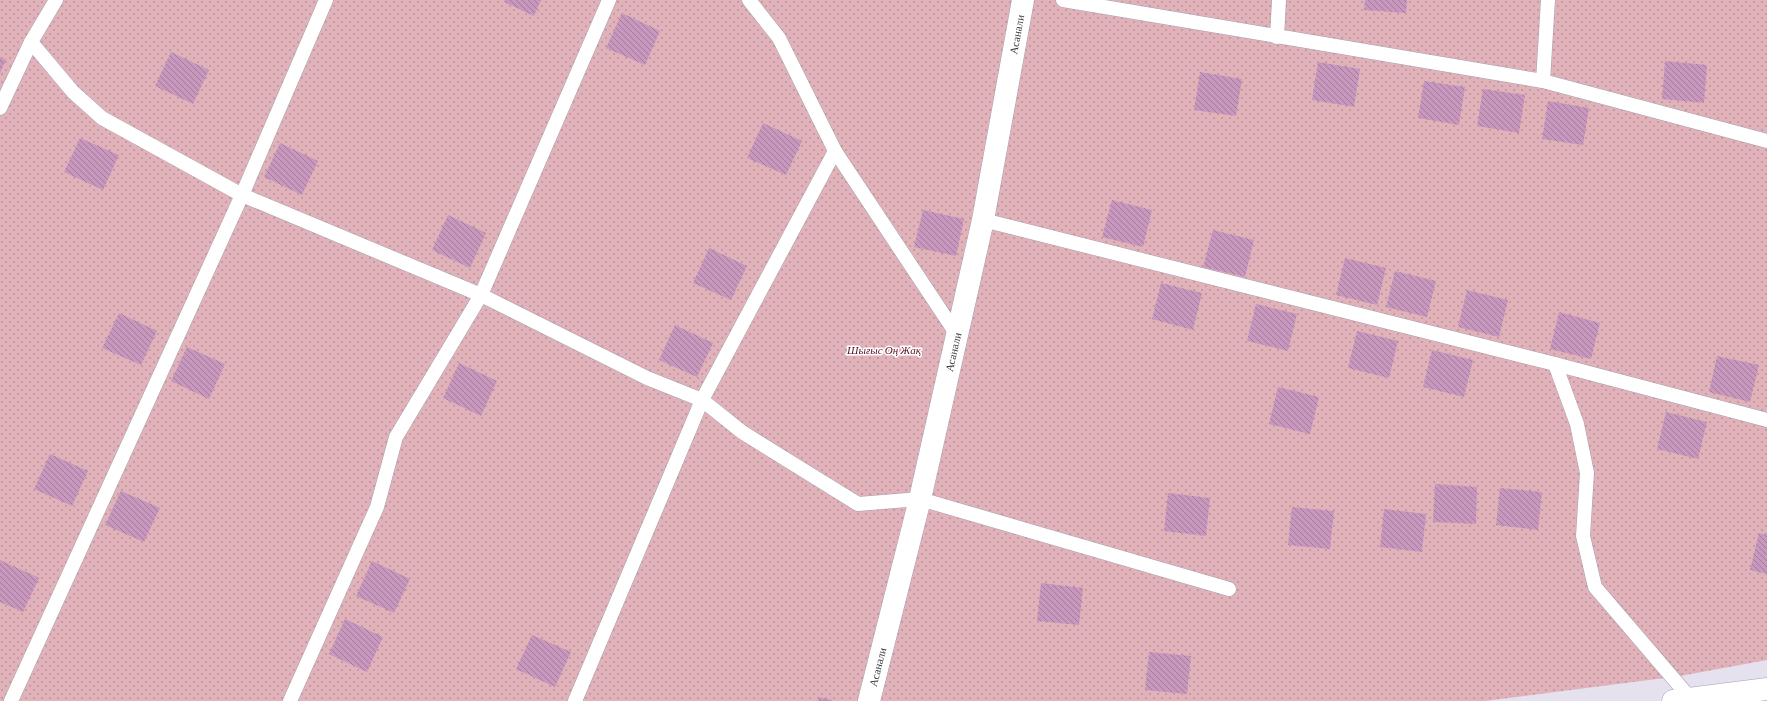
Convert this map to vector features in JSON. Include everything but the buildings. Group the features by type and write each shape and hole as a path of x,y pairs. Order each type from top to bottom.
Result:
{"street":[{"name":"Асанали","path":"869,701 920,499 983,220 1023,0"},
{"path":"1682,700 1767,689"}],"lane":[{"path":"0,108 31,42 56,0"},
{"path":"11,701 242,195 326,0"},
{"path":"290,701 377,507 396,437 481,295 609,0"},
{"path":"749,0 779,38 835,151 957,335"},
{"path":"1063,0 1543,81 1767,141"},
{"path":"1277,37 1280,0"},
{"path":"1543,81 1548,0"},
{"path":"31,42 73,92 102,118 242,195 481,295 647,378 702,400 742,432 858,504 920,499 1230,590"},
{"path":"575,701 702,400 835,151"},
{"path":"983,220 1555,364 1767,420"},
{"path":"1555,364 1576,424 1587,473 1583,536 1595,587 1682,700"}],"green space":[{"name":"Шығыс Оң Жақ","path":"0,0 1767,0 1767,660 1680,676 1485,701 0,701"}]}
